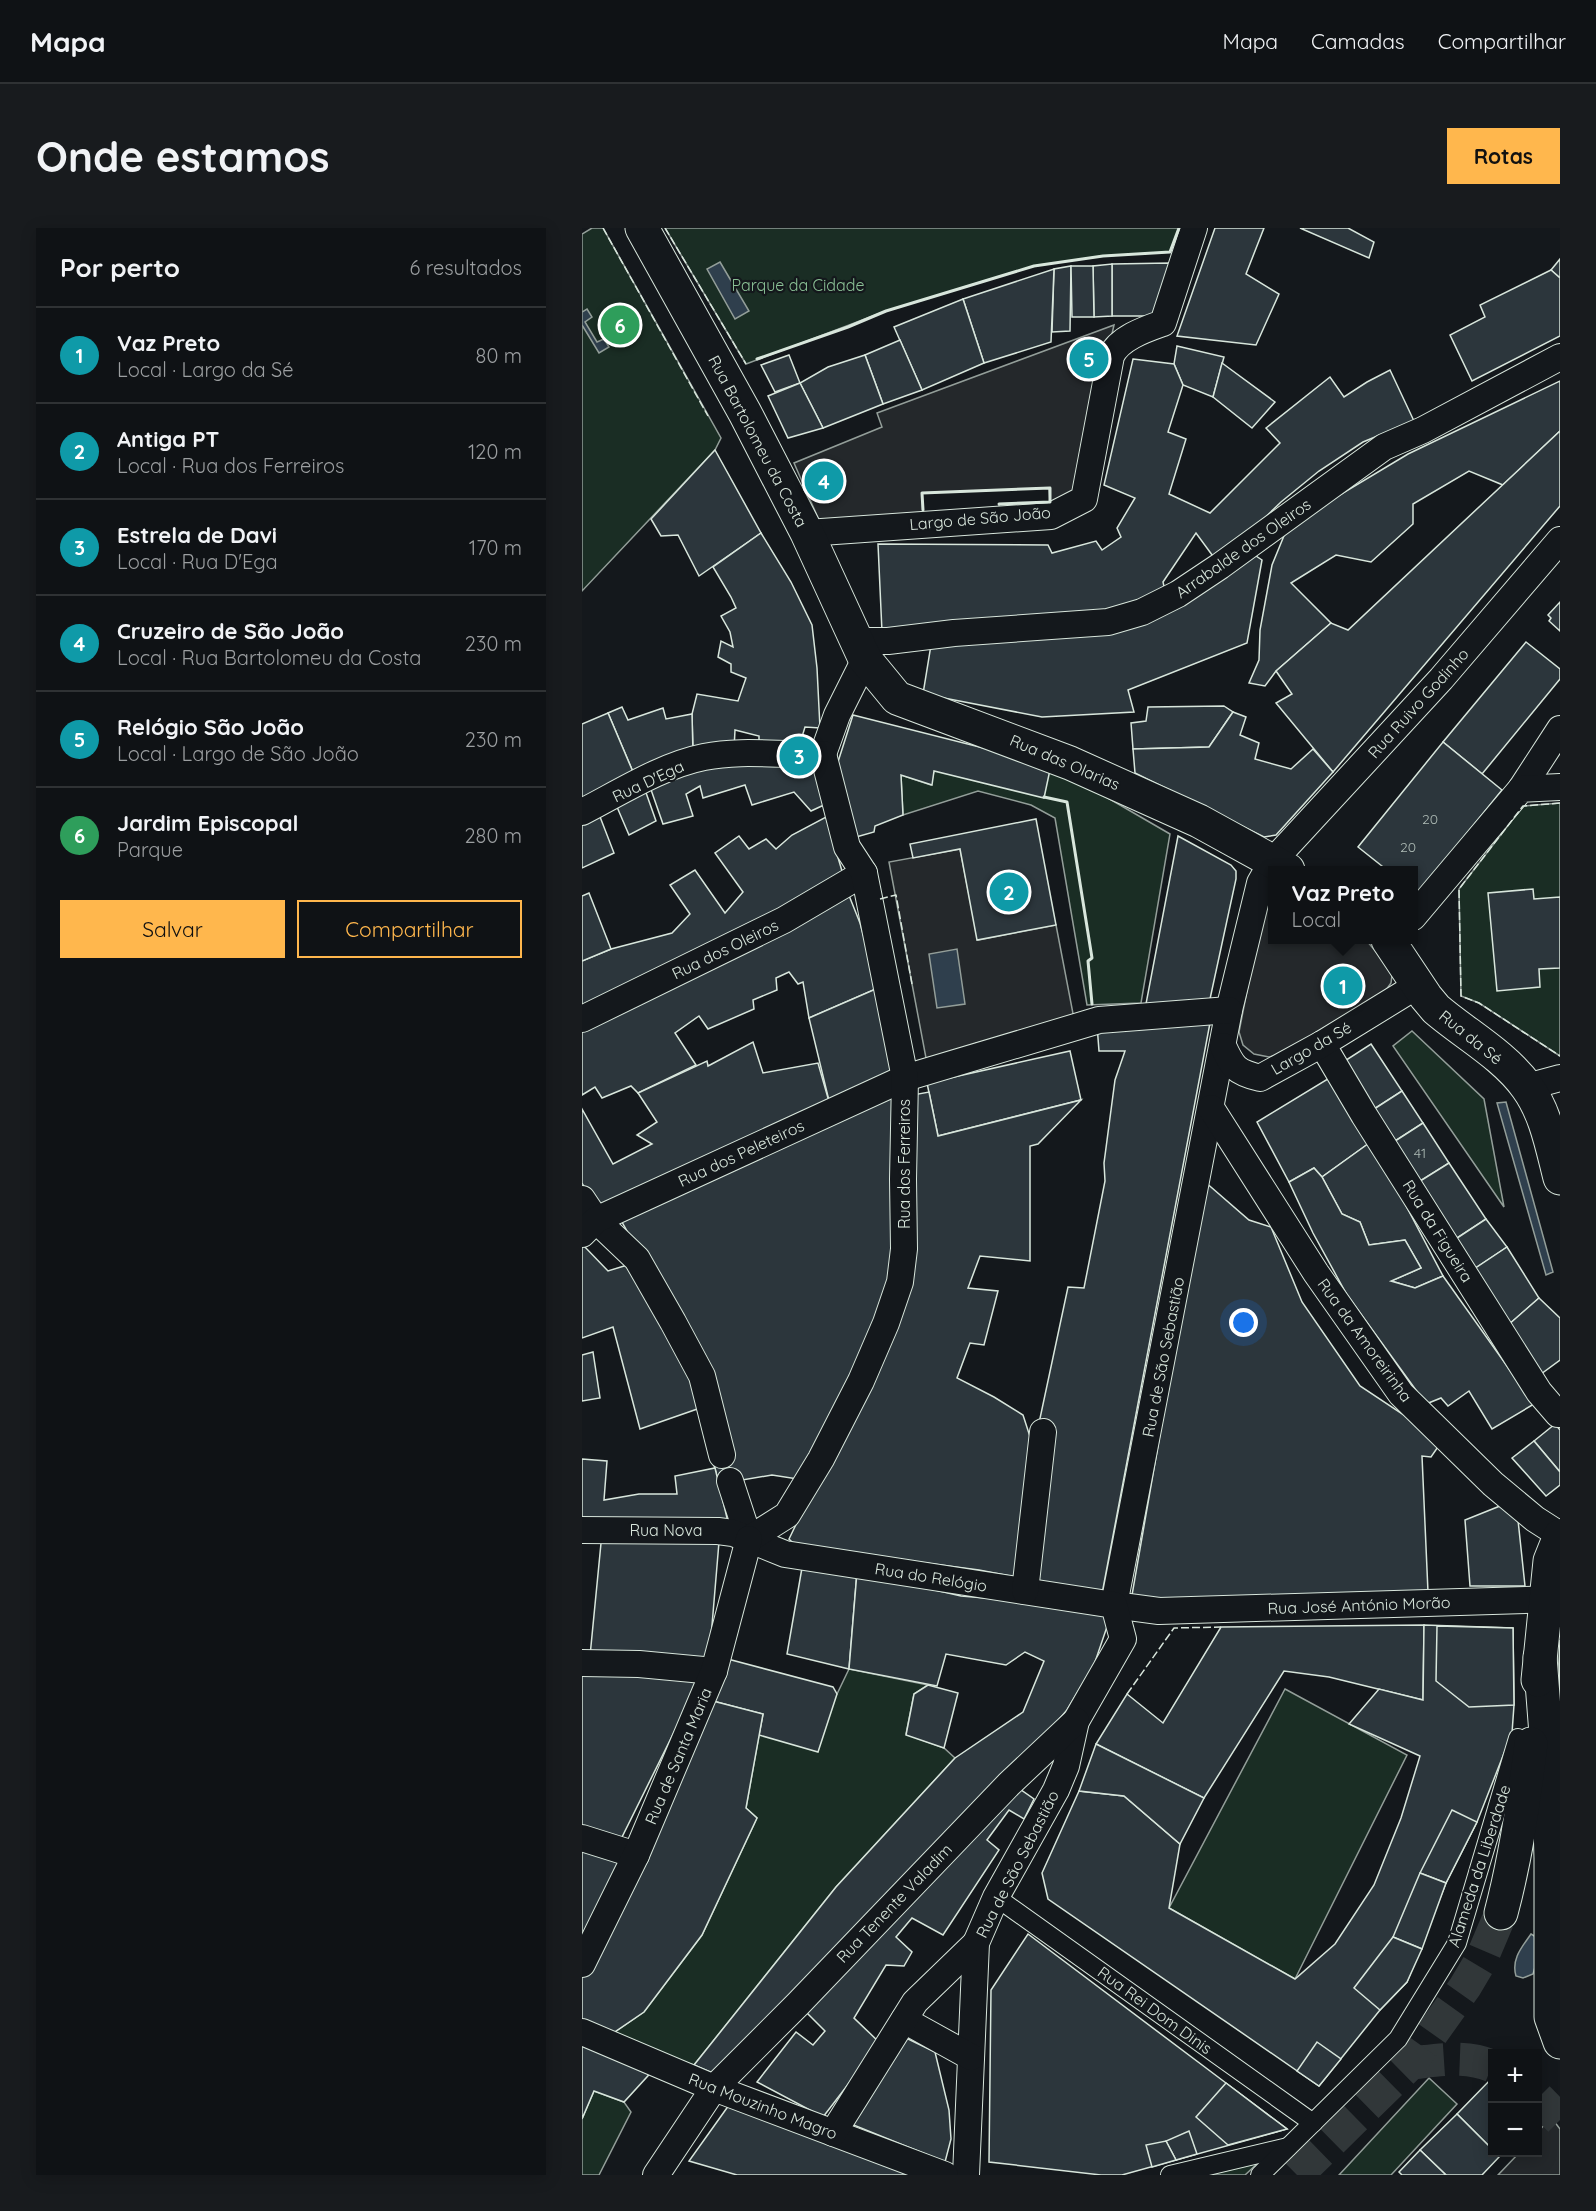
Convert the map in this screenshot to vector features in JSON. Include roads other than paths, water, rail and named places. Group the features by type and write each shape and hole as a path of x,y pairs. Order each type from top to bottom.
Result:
{"main road":[{"name":"Rua Bartolomeu da Costa","path":"642,228 745,413 807,533 860,650"},
{"name":"Rua das Olarias","path":"860,650 897,698 1070,763 1199,821 1280,866"},
{"path":"1393,944 1418,985"},
{"name":"Rua da Sé","path":"1418,985 1436,1008 1507,1065 1527,1087 1544,1121 1560,1178"},
{"path":"1501,1913 1519,1835 1540,1658 1552,1599 1550,1562 1560,1535"},
{"path":"1540,1658 1548,1760 1555,1925 1551,2017 1560,2042"}],"street":[{"name":"Largo de São João","path":"807,533 1051,516 1084,499 1111,356 1115,348 1144,330 1163,323 1194,228"},
{"name":"Arrabalde dos Oleiros","path":"860,650 888,641 954,633 1108,622 1142,612 1178,594 1220,566 1384,447 1423,430 1560,357"},
{"name":"Rua Ruivo Godinho","path":"1280,866 1560,540"},
{"path":"823,754 860,650"},
{"path":"1418,911 1521,789 1560,729"},
{"name":"Rua D'Ega","path":"582,812 670,768 703,757 741,752 799,756 823,754"},
{"name":"Rua dos Ferreiros","path":"749,1539 787,1515 822,1459 861,1381 886,1323 900,1282 904,1249 905,1078 864,873 847,846 823,754"},
{"path":"1521,789 1560,787"},
{"name":"Rua dos Oleiros","path":"582,1019 784,920 864,873"},
{"path":"1223,1046 1229,1010 1260,882 1268,876"},
{"name":"Largo da Sé","path":"1223,1046 1233,1067 1244,1074 1260,1078 1322,1044 1418,985"},
{"name":"Rua dos Peleteiros","path":"589,1227 905,1078 1099,1020 1229,1010"},
{"name":"Rua da Figueira","path":"1322,1044 1364,1115 1539,1392 1560,1414"},
{"name":"Rua de São Sebastião","path":"966,2175 976,1943 996,1897 1056,1790 1066,1766 1076,1721 1123,1639 1114,1605 1223,1046"},
{"path":"1527,1087 1560,1078"},
{"name":"Rua da Amoreirinha","path":"1211,1108 1316,1273 1401,1394 1493,1484 1535,1519 1560,1535"},
{"path":"582,1199 589,1227 637,1259 674,1322 702,1376 722,1455"},
{"path":"1025,1592 1043,1432"},
{"path":"730,1481 749,1539"},
{"name":"Rua Nova","path":"582,1530 718,1531 733,1533 749,1539"},
{"name":"Rua do Relógio","path":"749,1539 785,1554 1114,1605"},
{"name":"Rua de Santa Maria","path":"582,1964 636,1855 714,1671 749,1539"},
{"name":"Rua José António Morão","path":"1114,1605 1159,1611 1552,1599"},
{"path":"582,1663 639,1664 714,1671"},
{"name":"Rua Tenente Valadim","path":"656,2175 714,2088 1009,1784 1076,1721"},
{"name":"Alameda da Liberdade","path":"1260,2175 1398,2039 1457,1943 1518,1738"},
{"path":"582,1839 636,1855"},
{"name":"Rua Rei Dom Dinis","path":"996,1897 1313,2123"},
{"path":"833,2133 915,2002 976,1943"},
{"path":"904,2020 971,2057"},
{"name":"Rua Mouzinho Magro","path":"582,2032 714,2088 945,2175"},
{"path":"1170,2175 1288,2147"}],"water":[{"path":"720,262 749,311 735,319 707,269"},
{"path":"587,309 592,317 585,322 597,342 604,339 609,347 599,353 582,325 582,312"},
{"path":"957,949 965,1004 937,1008 929,954"},
{"path":"1506,1102 1553,1272 1546,1275 1497,1103"},
{"path":"1531,1934 1536,1937 1538,1957 1533,1974 1523,1978 1516,1976 1515,1964 1518,1954"}],"tunnel":[{"path":"1297,2175 1411,2063 1465,1987 1481,1960 1501,1913"},
{"path":"1411,2063 1462,2059 1488,2065"},
{"path":"1542,2102 1560,2120"}],"place":[{"name":"Jardim Episcopal","path":"620,325"},
{"name":"Relógio São João","path":"1089,359"},
{"name":"Cruzeiro de São João","path":"824,481"},
{"name":"Estrela de Davi","path":"799,756"},
{"name":"Antiga PT","path":"1009,892"},
{"name":"Vaz Preto","path":"1343,986"}],"park label":[{"name":"Parque da Cidade","path":"798,285"}]}
